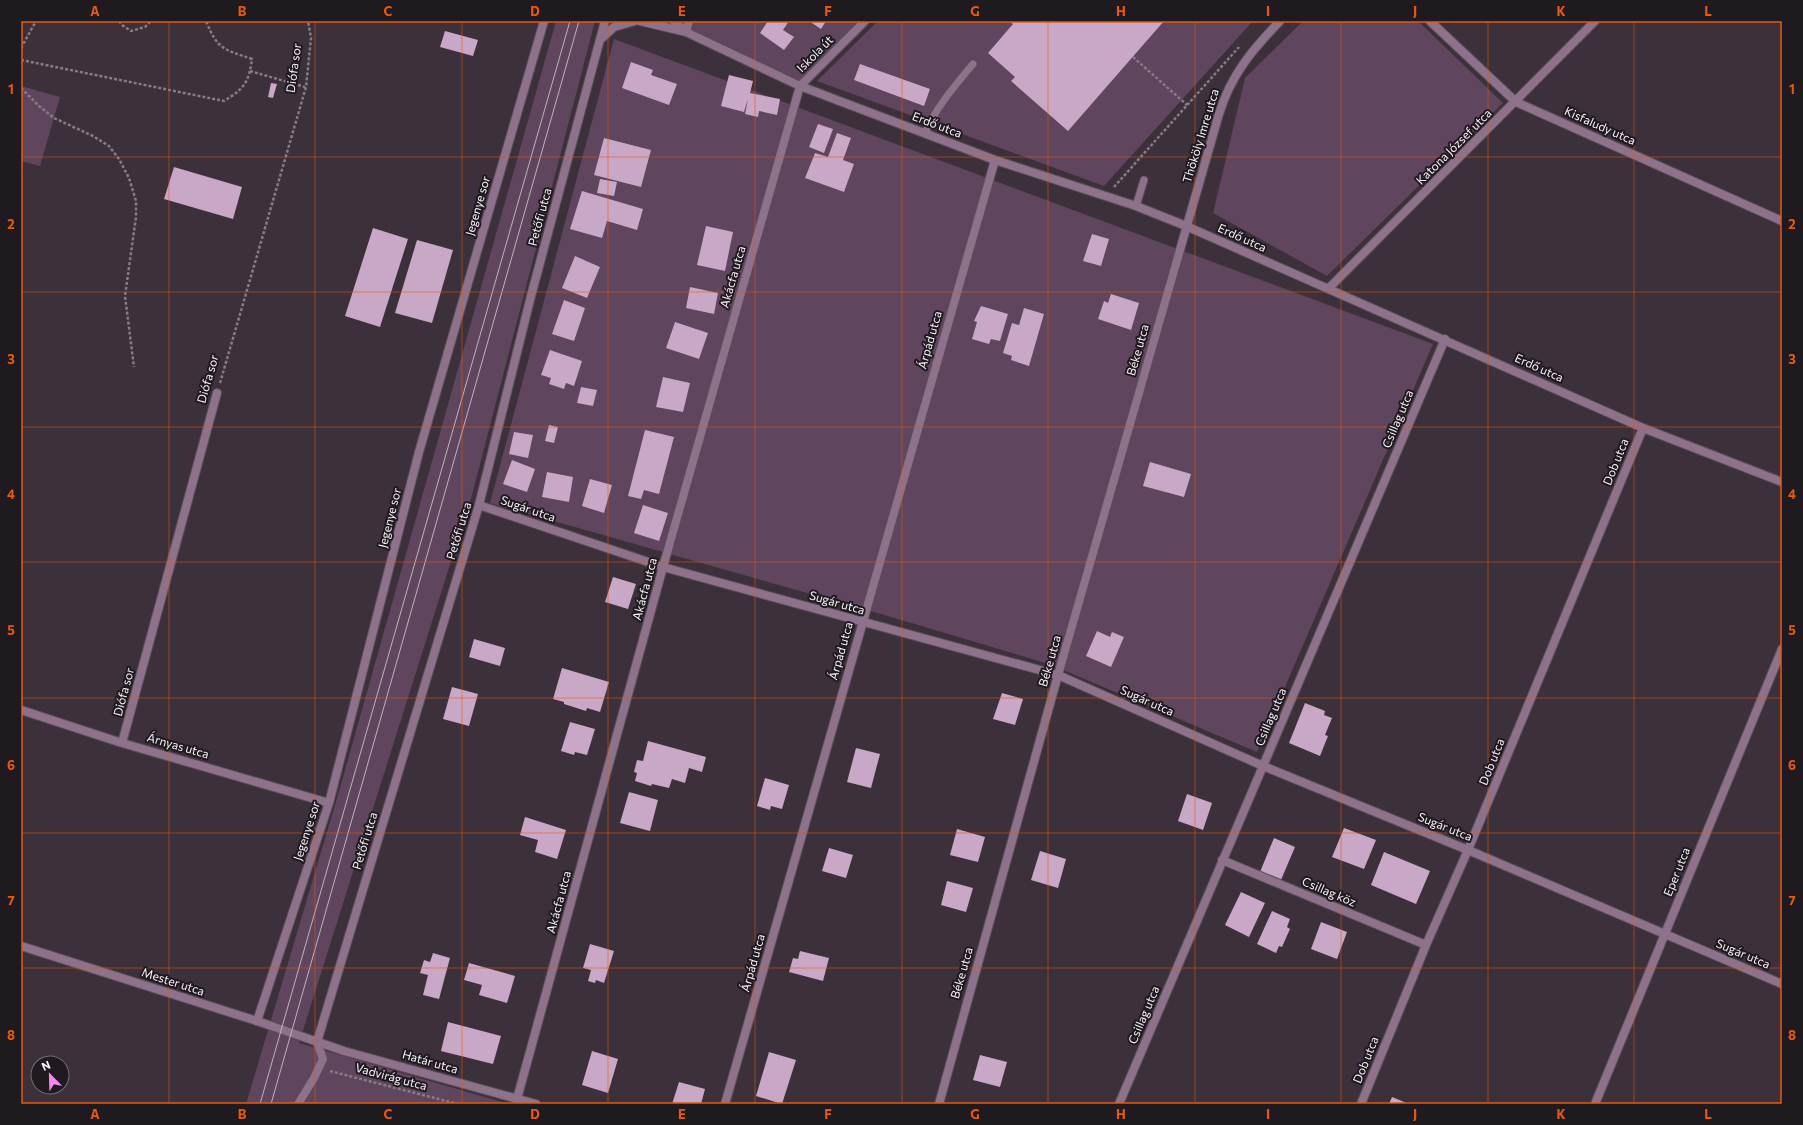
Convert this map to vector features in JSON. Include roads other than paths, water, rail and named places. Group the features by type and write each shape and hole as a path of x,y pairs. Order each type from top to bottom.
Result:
{"street":[{"name":"Jegenye sor","path":"257,1021 329,803 419,452 544,21"},
{"name":"Petőfi utca","path":"317,1042 480,505 531,296 605,21"},
{"path":"600,40 614,27 635,21"},
{"name":"Erdő utca","path":"640,21 686,32 800,86 995,160 1136,206 1186,226 1445,339 1643,428 1782,482"},
{"name":"Erdő utca","path":"674,21 686,32"},
{"path":"686,32 689,21"},
{"name":"Iskola út","path":"800,86 865,21"},
{"name":"Thököly Imre utca","path":"1186,226 1218,114 1230,83 1251,52 1280,21"},
{"name":"Kisfaludy utca","path":"1430,21 1516,102 1782,221"},
{"name":"Katona József utca","path":"1328,289 1516,102 1595,21"},
{"name":"Akácfa utca","path":"517,1099 663,567 800,86"},
{"name":"Árpád utca","path":"725,1104 995,160"},
{"name":"Béke utca","path":"939,1104 1058,674 1186,226"},
{"name":"Csillag utca","path":"1119,1104 1445,339"},
{"name":"Diófa sor","path":"122,742 217,393"},
{"name":"Dob utca","path":"1361,1104 1426,945 1468,850 1643,428"},
{"name":"Sugár utca","path":"480,505 663,567 1058,674 1263,766 1468,850 1782,984"},
{"name":"Eper utca","path":"1594,1104 1782,649"},
{"name":"Árnyas utca","path":"21,710 122,742 329,803"},
{"name":"Csillag köz","path":"1222,860 1426,945"},
{"name":"Mester utca","path":"21,946 257,1021 317,1042"},
{"path":"298,1104 323,1059 317,1042"},
{"name":"Határ utca","path":"317,1042 536,1104"}],"lane":[{"path":"925,133 929,122 944,98 973,64"},
{"path":"1136,206 1144,180"}],"tram line":[{"path":"260,1104 570,21"},
{"path":"271,1104 579,21"}]}
